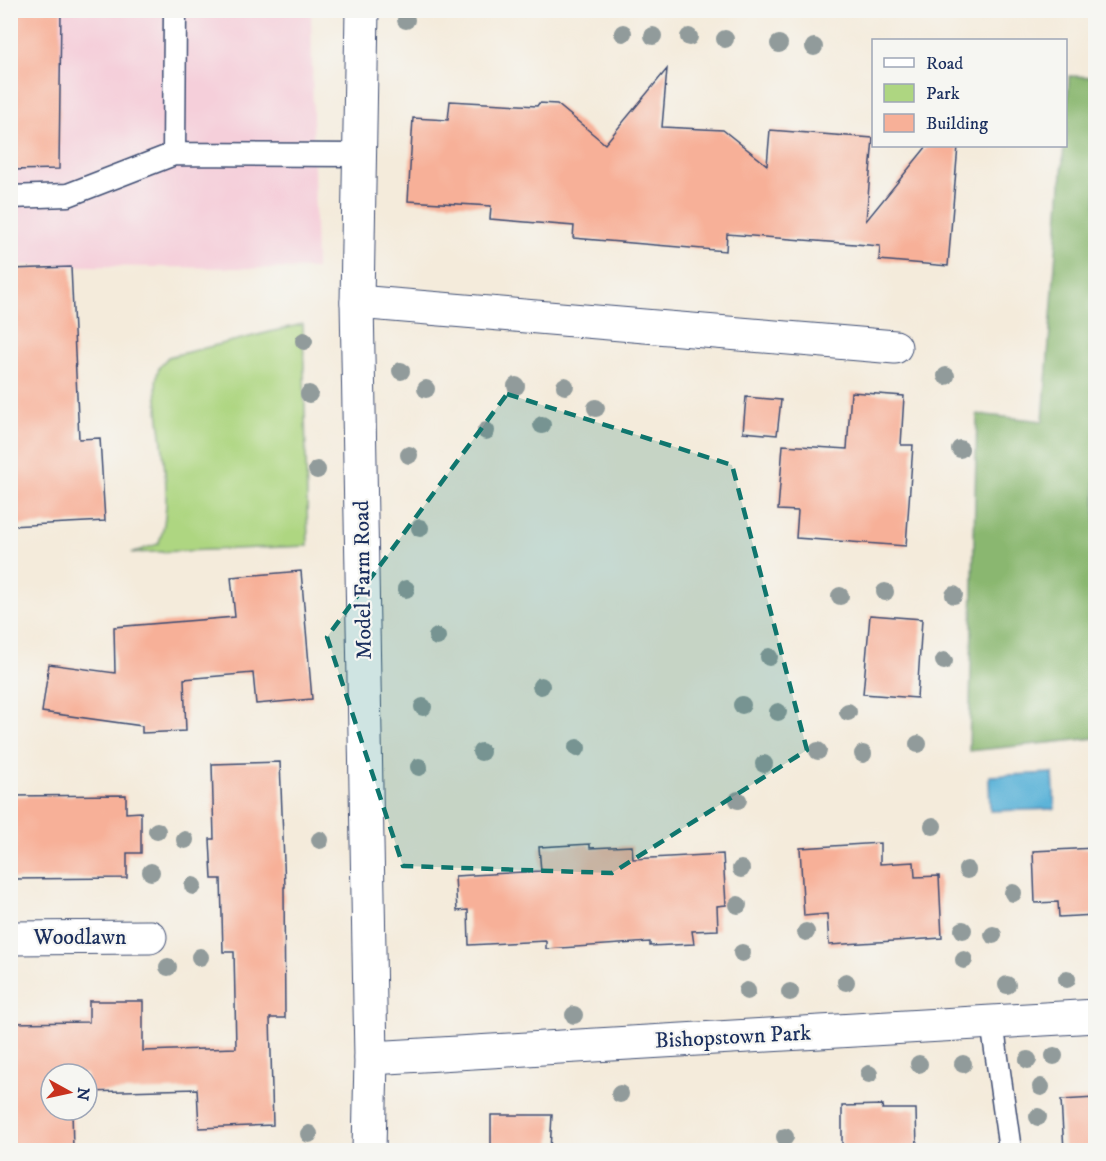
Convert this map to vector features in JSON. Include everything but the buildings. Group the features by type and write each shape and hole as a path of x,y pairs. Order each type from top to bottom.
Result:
{"street":[{"name":"Model Farm Road","path":"362,10 357,302 371,1058 369,1150"},
{"path":"357,302 895,347"},
{"name":"Woodlawn","path":"10,938 150,937"},
{"name":"Bishopstown Park","path":"371,1058 1095,1016"}],"lane":[{"path":"174,154 175,10"},
{"path":"10,197 68,195 174,154 360,155"},
{"path":"992,1022 1010,1150"}],"highlighted area":[{"path":"507,394 732,465 807,750 612,873 403,866 327,637"}],"shaded area":[{"path":"11,11 311,11 316,269 11,265"}],"green space":[{"path":"1069,76 1096,77 1095,738 969,751 977,414 1043,421 1064,147 1067,147"},
{"path":"303,324 308,546 131,553 158,544 163,530 166,478 156,389 157,373 161,365 168,357"}],"water":[{"path":"1053,773 1055,809 990,811 989,776"}]}
